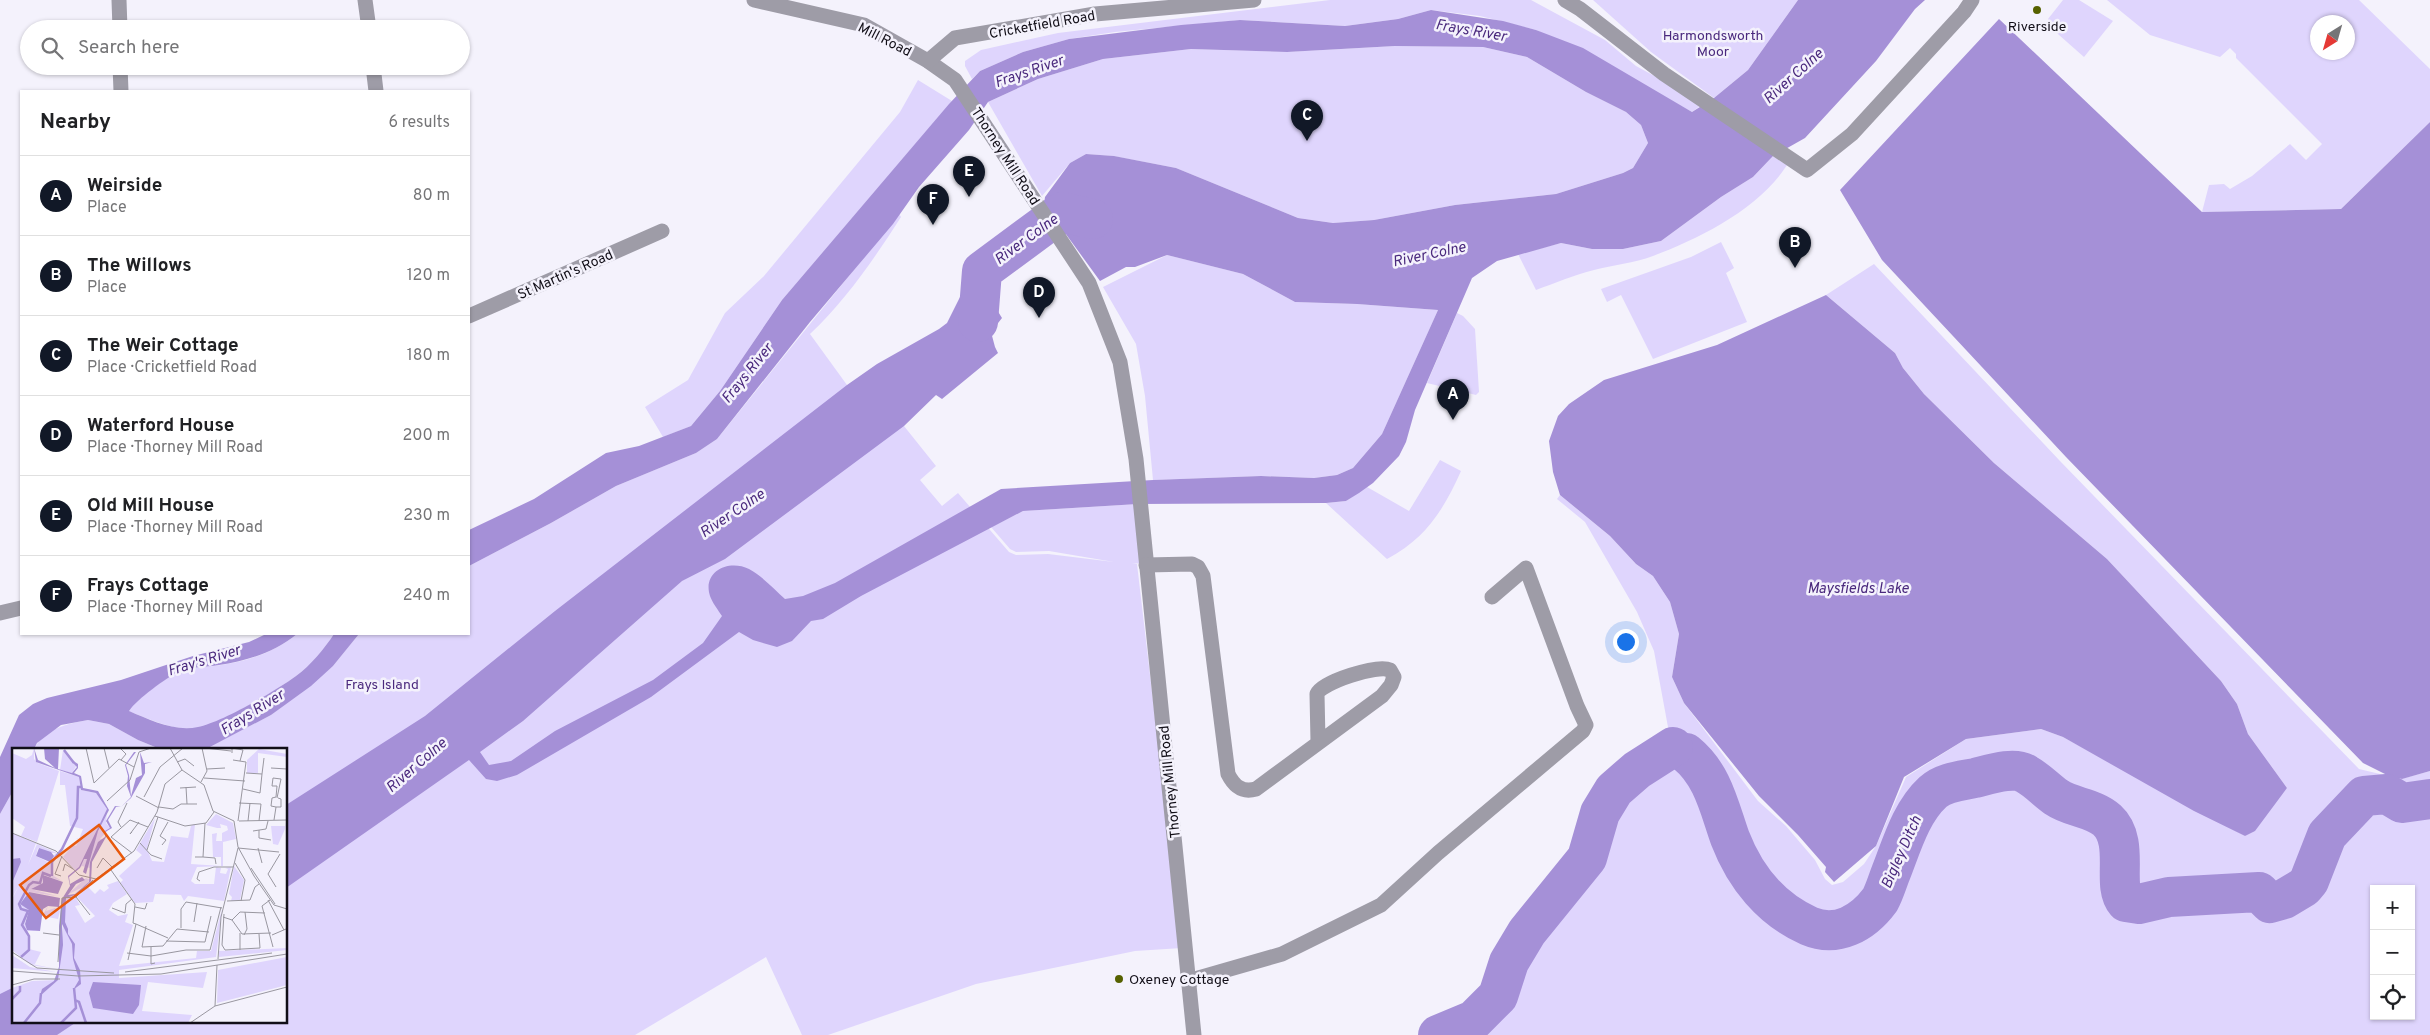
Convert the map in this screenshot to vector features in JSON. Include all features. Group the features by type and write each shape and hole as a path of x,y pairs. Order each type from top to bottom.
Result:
{"street":[{"path":"119,0 120,20"},
{"path":"365,0 368,20"},
{"name":"Mill Road","path":"754,0 864,25 928,61"},
{"name":"Cricketfield Road","path":"928,61 955,38 1095,14 1254,0"},
{"path":"1565,0 1580,9 1664,74 1807,170 1852,134 1958,19 1972,0"},
{"name":"Thorney Mill Road","path":"928,61 956,80 1089,283 1120,362 1136,460 1194,1035"},
{"path":"120,75 121,90"},
{"path":"374,75 376,90"},
{"name":"St Martin's Road","path":"470,316 662,231"},
{"path":"1146,565 1192,564 1198,567 1203,576 1228,774 1232,782 1240,789 1248,791 1256,789 1318,741 1382,696 1394,677 1390,670 1384,668 1360,673 1321,688 1317,694 1318,741"},
{"path":"1188,981 1282,954 1381,905 1438,853 1583,731 1584,721 1526,568 1492,597"},
{"path":"0,613 20,608"}],"green space":[{"path":"1330,0 1531,0 1605,40 1636,66 1660,79 1700,106 1692,112 1536,30 1480,16 1431,10 1398,19 1345,26 1240,20 1115,32 1069,39 1023,52 980,71 972,79 965,66 965,61 981,50 1058,33"},
{"name":"Harmondsworth Moor","path":"1593,0 1798,0 1748,70 1714,98 1651,52"},
{"path":"2063,0 2079,0 2113,21 2084,57 2050,27 2048,19"},
{"path":"2107,0 2359,0 2430,69 2430,122 2341,209 2202,212 2209,185 2224,184 2230,189 2252,176 2290,144 2306,160 2322,144 2236,58 2236,54 2230,48 2220,57 2150,35"},
{"path":"1395,46 1483,47 1527,57 1586,92 1626,112 1641,125 1648,143 1633,168 1623,173 1556,194 1455,205 1374,220 1333,223 1298,218 1176,168 1113,156 1086,154 1070,163 1042,196 988,102 1038,79 1103,59 1191,49 1287,52"},
{"path":"918,80 952,101 782,300 720,391 691,426 663,437 645,407 688,380 725,313 764,276 900,112"},
{"path":"1773,156 1787,165 1761,195 1745,208 1709,231 1653,256 1587,272 1536,290 1518,254 1561,243 1592,249 1623,249 1661,241 1721,197 1753,177"},
{"name":"Frays Island","path":"899,214 901,217 859,278 836,307 810,334 847,385 904,426 936,466 920,480 942,506 958,493 1009,552 1016,555 1048,554 1114,562 1049,551 1016,552 1010,549 991,527 1023,511 1138,504 1145,564 1132,563 1137,564 1182,948 1135,951 976,984 828,1035 802,1035 766,957 635,1035 0,1035 0,814 12,793 12,1022 288,1022 288,748 207,748 271,715 333,666 358,635 470,635 470,565 616,486 696,453 717,439"},
{"path":"1721,242 1734,268 1726,273 1747,322 1653,359 1621,295 1607,302 1601,289 1691,257"},
{"path":"1167,255 1243,274 1295,302 1438,310 1382,434 1353,468 1337,475 1314,478 1261,476 1153,480 1145,396 1136,344 1103,287"},
{"path":"1874,264 2060,461 2359,769 2401,779 2430,771 2430,1035 1442,1035 1454,1021 1475,1012 1502,985 1509,966 1515,967 1533,933 1592,858 1601,830 1629,784 1644,773 1662,765 1673,752 1686,759 1697,769 1705,781 1712,794 1732,852 1742,871 1755,889 1778,912 1799,927 1813,933 1841,935 1862,926 1877,909 1890,886 1910,835 1922,812 1938,792 1954,785 1988,780 2009,779 2022,784 2069,811 2085,817 2096,825 2103,835 2106,845 2115,905 2141,913 2170,903 2256,898 2269,907 2298,895 2312,882 2330,839 2342,824 2352,817 2333,824 2327,829 2318,842 2304,883 2293,892 2280,898 2271,901 2261,892 2255,890 2179,888 2130,898 2124,893 2126,864 2120,835 2110,817 2095,807 2063,796 2026,768 2008,767 1943,780 1929,791 1914,809 1888,867 1865,906 1831,924 1813,919 1787,905 1749,869 1713,775 1698,755 1670,738 1654,651 1637,612 1585,522 1557,499 1560,495 1610,536 1636,564 1653,576 1670,602 1679,634 1672,677 1684,703 1758,801 1786,826 1815,860 1825,879 1832,885 1843,882 1864,864 1876,846 1906,777 1966,739 2041,729 2063,737 2245,836 2287,788 2248,734 2237,704 2221,681 2107,559 1994,463 1924,394 1903,368 1895,353 1826,295"},
{"path":"1457,313 1463,316 1475,329 1479,392 1476,395 1427,383"},
{"path":"1440,460 1461,471 1447,499 1423,532 1401,551 1387,559 1326,503 1346,501 1367,487 1409,511"},
{"path":"296,635 333,635 317,656 296,676 262,698 208,725 189,729 180,728 128,711 152,689 180,671 226,664 259,656"},
{"path":"88,720 109,724 158,748 35,748 44,736 65,725"}],"water":[{"name":"Frays River","path":"1798,0 1925,0 1915,9 1876,61 1805,138 1773,156 1753,177 1721,197 1661,241 1623,249 1592,249 1561,243 1497,261 1472,278 1415,410 1406,442 1399,456 1373,483 1346,501 1326,503 1138,504 1023,511 861,596 823,619 811,621 792,641 777,647 753,640 739,632 651,697 517,775 497,781 486,779 469,760 288,887 288,804 425,716 555,611 847,385 877,364 947,323 979,259 990,275 984,289 1002,318 991,332 998,353 942,399 936,395 904,426 725,559 682,581 523,721 480,752 489,765 511,761 555,731 653,680 703,643 722,616 710,596 709,587 710,580 719,569 733,565 749,569 785,599 803,596 835,583 1001,489 1261,476 1314,478 1337,475 1353,468 1382,434 1438,310 1295,302 1243,274 1167,255 1135,267 1126,267 1100,281 1044,204 1045,197 1070,163 1086,154 1114,156 1176,168 1298,218 1333,223 1374,220 1455,205 1556,194 1623,173 1633,168 1648,143 1641,125 1626,112 1586,92 1527,57 1483,47 1395,46 1287,52 1191,49 1103,59 1038,79 988,102 969,130 919,187 893,224 810,322 717,439 696,453 616,486 470,565 470,530 534,499 606,453 639,446 691,426 720,391 782,300 949,104 980,71 1023,52 1069,39 1181,25 1240,20 1345,26 1398,19 1431,10 1503,21 1536,30 1583,48 1692,112 1714,98 1748,70"},
{"path":"1999,19 2202,212 2341,209 2430,122 2430,771 2402,779 2389,776 2363,763 2066,457 1882,260 1840,190"},
{"name":"Maysfields Lake","path":"1826,295 1895,353 1903,368 1924,394 1994,463 2107,559 2221,681 2237,704 2248,734 2287,788 2255,831 2245,836 2194,811 2063,737 2041,729 1966,739 1904,777 1876,846 1834,882 1825,872 1826,867 1798,835 1759,796 1684,703 1672,677 1679,634 1670,602 1653,576 1636,564 1610,536 1560,495 1553,472 1549,441 1558,416 1569,404 1604,380 1717,345"},
{"path":"264,635 296,635 270,651 250,658 180,671 152,689 129,711 172,727 189,728 208,724 248,705 296,676 317,656 333,635 358,635 333,666 311,686 271,715 208,748 158,748 109,724 88,720 61,725 37,743 34,748 12,748 12,793 0,814 0,757 19,715 33,704 47,698 121,680 193,656 249,642"},
{"path":"12,988 12,1022 76,1022 57,1035 0,1035 0,994"}],"waterway":[{"name":"River Colne","path":"978,322 982,271 1062,212 1093,219"},
{"path":"1673,747 1686,753"},
{"name":"Bigley Ditch","path":"1438,1035 1474,1020 1498,996 1509,962 1527,932 1587,858 1600,813 1614,790 1637,770 1673,747"},
{"name":"Bigley Ditch","path":"1686,753 1703,771 1709,781 1736,852 1743,866 1761,890 1771,901 1795,919 1809,926 1830,930 1849,926 1866,915 1880,900 1912,820 1925,800 1933,792 1947,784 1994,773 2021,772 2030,776 2062,801 2095,812 2107,820 2114,829 2118,840 2122,894 2126,902 2139,904 2169,897 2259,892 2270,903 2284,899 2304,887 2309,881 2327,835 2364,796 2387,794 2402,803 2430,799"}],"place":[{"name":"Riverside","path":"2037,10"},
{"name":"The Weir Cottage","path":"1307,141"},
{"name":"Old Mill House","path":"969,197"},
{"name":"Frays Cottage","path":"933,225"},
{"name":"The Willows","path":"1795,268"},
{"name":"Waterford House","path":"1039,318"},
{"name":"Weirside","path":"1453,420"},
{"name":"Oxeney Cottage","path":"1119,979"}],"water label":[{"name":"Fray's River","path":"204,660"}]}
